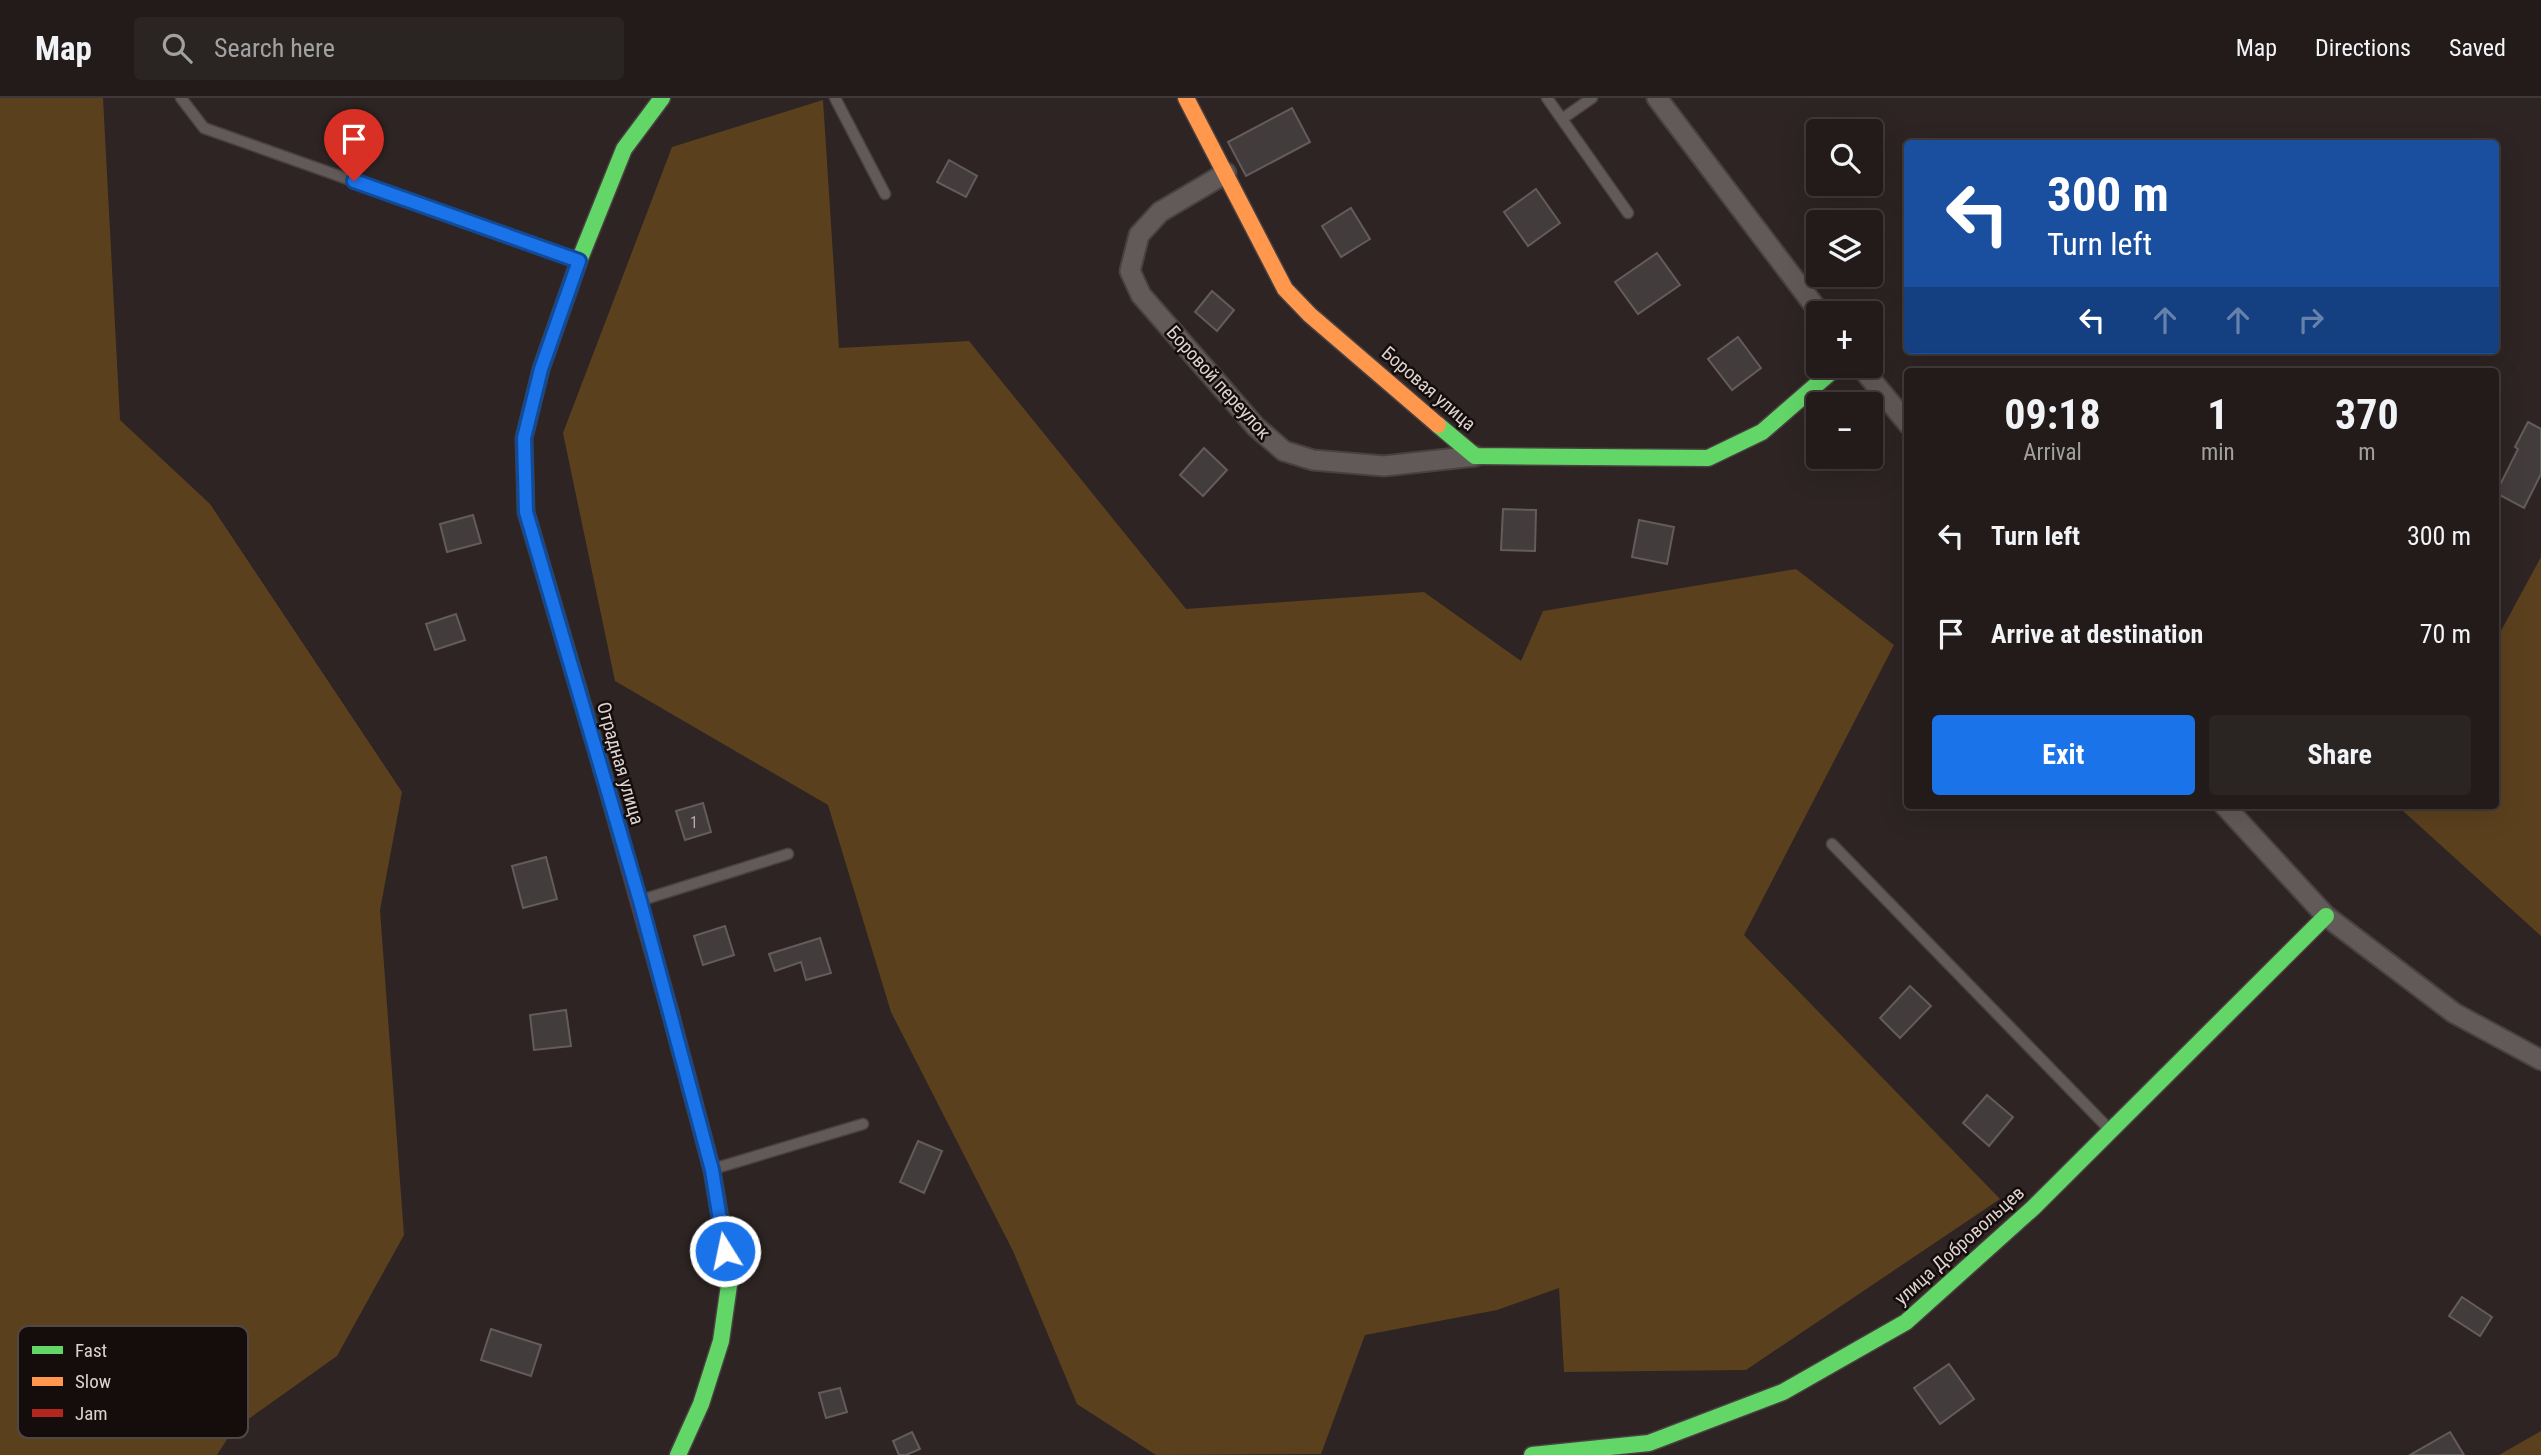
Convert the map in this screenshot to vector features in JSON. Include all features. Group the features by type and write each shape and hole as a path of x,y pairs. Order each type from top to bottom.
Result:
{"street":[{"name":"Отрадная улица","path":"662,98 624,149 579,261 541,369 524,438 526,512 640,901 712,1170 730,1278 721,1340 701,1404 678,1455"},
{"name":"Боровая улица","path":"1186,98 1284,289 1475,456 1708,458 1762,432 1824,378"},
{"path":"1657,98 1811,301"},
{"name":"Боровой переулок","path":"1226,173 1160,212 1139,235 1130,271 1141,295 1256,427 1284,451 1312,460 1384,466 1475,456"},
{"path":"1870,378 1904,419"},
{"path":"2228,809 2326,916 2454,1013 2541,1060"},
{"name":"улица Добровольцев","path":"1532,1455 1649,1443 1783,1392 1906,1322 2033,1208 2326,916"}],"lane":[{"path":"181,98 204,128 579,261"},
{"path":"835,98 885,194"},
{"path":"1547,98 1628,213"},
{"path":"1562,119 1592,98"},
{"path":"1832,844 2110,1130"},
{"path":"640,901 789,854"},
{"path":"712,1170 863,1124"}],"shaded area":[{"path":"0,98 103,98 120,420 210,504 402,792 380,910 404,1235 337,1356 248,1419 248,1326 18,1326 18,1438 228,1438 217,1455 0,1455"},
{"path":"823,100 839,348 969,341 1186,609 1424,592 1521,661 1543,611 1796,569 1894,645 1744,935 2000,1199 1746,1370 1564,1372 1559,1288 1497,1310 1365,1335 1321,1454 1156,1455 1077,1404 1013,1251 891,1012 828,805 615,681 563,433 672,147"},
{"path":"2541,557 2541,936 2402,810 2499,809 2499,634"},
{"path":"2541,1431 2541,1455 2499,1455"}],"building":[{"path":"1292,108 1310,142 1246,176 1228,142"},
{"path":"949,160 977,176 966,197 937,182"},
{"path":"1536,189 1560,223 1528,246 1504,212"},
{"path":"1351,208 1370,239 1341,257 1322,226"},
{"path":"1657,253 1680,285 1638,314 1615,282"},
{"path":"1212,291 1234,310 1217,331 1195,312"},
{"path":"1738,337 1761,368 1732,390 1708,359"},
{"path":"2528,422 2541,429 2541,474 2524,508 2499,495 2499,487 2518,449 2515,447"},
{"path":"1204,448 1227,470 1203,496 1180,475"},
{"path":"1503,509 1536,510 1535,551 1501,550"},
{"path":"473,515 481,543 447,552 440,524"},
{"path":"1639,520 1674,527 1667,564 1632,557"},
{"path":"456,614 465,640 435,650 426,624"},
{"path":"703,803 711,832 685,840 676,811"},
{"path":"546,857 557,899 523,908 512,866"},
{"path":"725,926 734,955 703,965 694,936"},
{"path":"820,938 831,973 806,980 801,962 775,971 769,954"},
{"path":"1910,986 1931,1006 1900,1038 1880,1018"},
{"path":"566,1010 571,1046 534,1050 530,1015"},
{"path":"1987,1095 2013,1117 1989,1146 1963,1123"},
{"path":"918,1141 942,1151 924,1193 900,1182"},
{"path":"2462,1297 2492,1317 2480,1336 2449,1316"},
{"path":"491,1329 541,1345 531,1376 481,1360"},
{"path":"1949,1364 1974,1399 1940,1424 1914,1388"},
{"path":"840,1388 847,1412 826,1418 819,1393"},
{"path":"912,1432 920,1449 899,1455 893,1441"},
{"path":"2450,1432 2464,1455 2410,1455"}],"traffic: fast":[{"path":"602,770 526,512 524,438 541,369 579,261 624,149 662,98"},
{"path":"1438,425 1475,456 1708,458 1762,432 1824,378"},
{"path":"1532,1455 1649,1443 1783,1392 1906,1322 2033,1208 2326,916"},
{"path":"670,1012 712,1170 730,1278 721,1341 701,1404 678,1455"}],"traffic: slow":[{"path":"1186,98 1285,289 1310,315 1438,425"}],"traffic: jam":[{"path":"602,770 670,1012"}],"route":[{"path":"354,181 579,261 541,369 524,438 526,512 640,901 712,1170 725,1251"}]}
